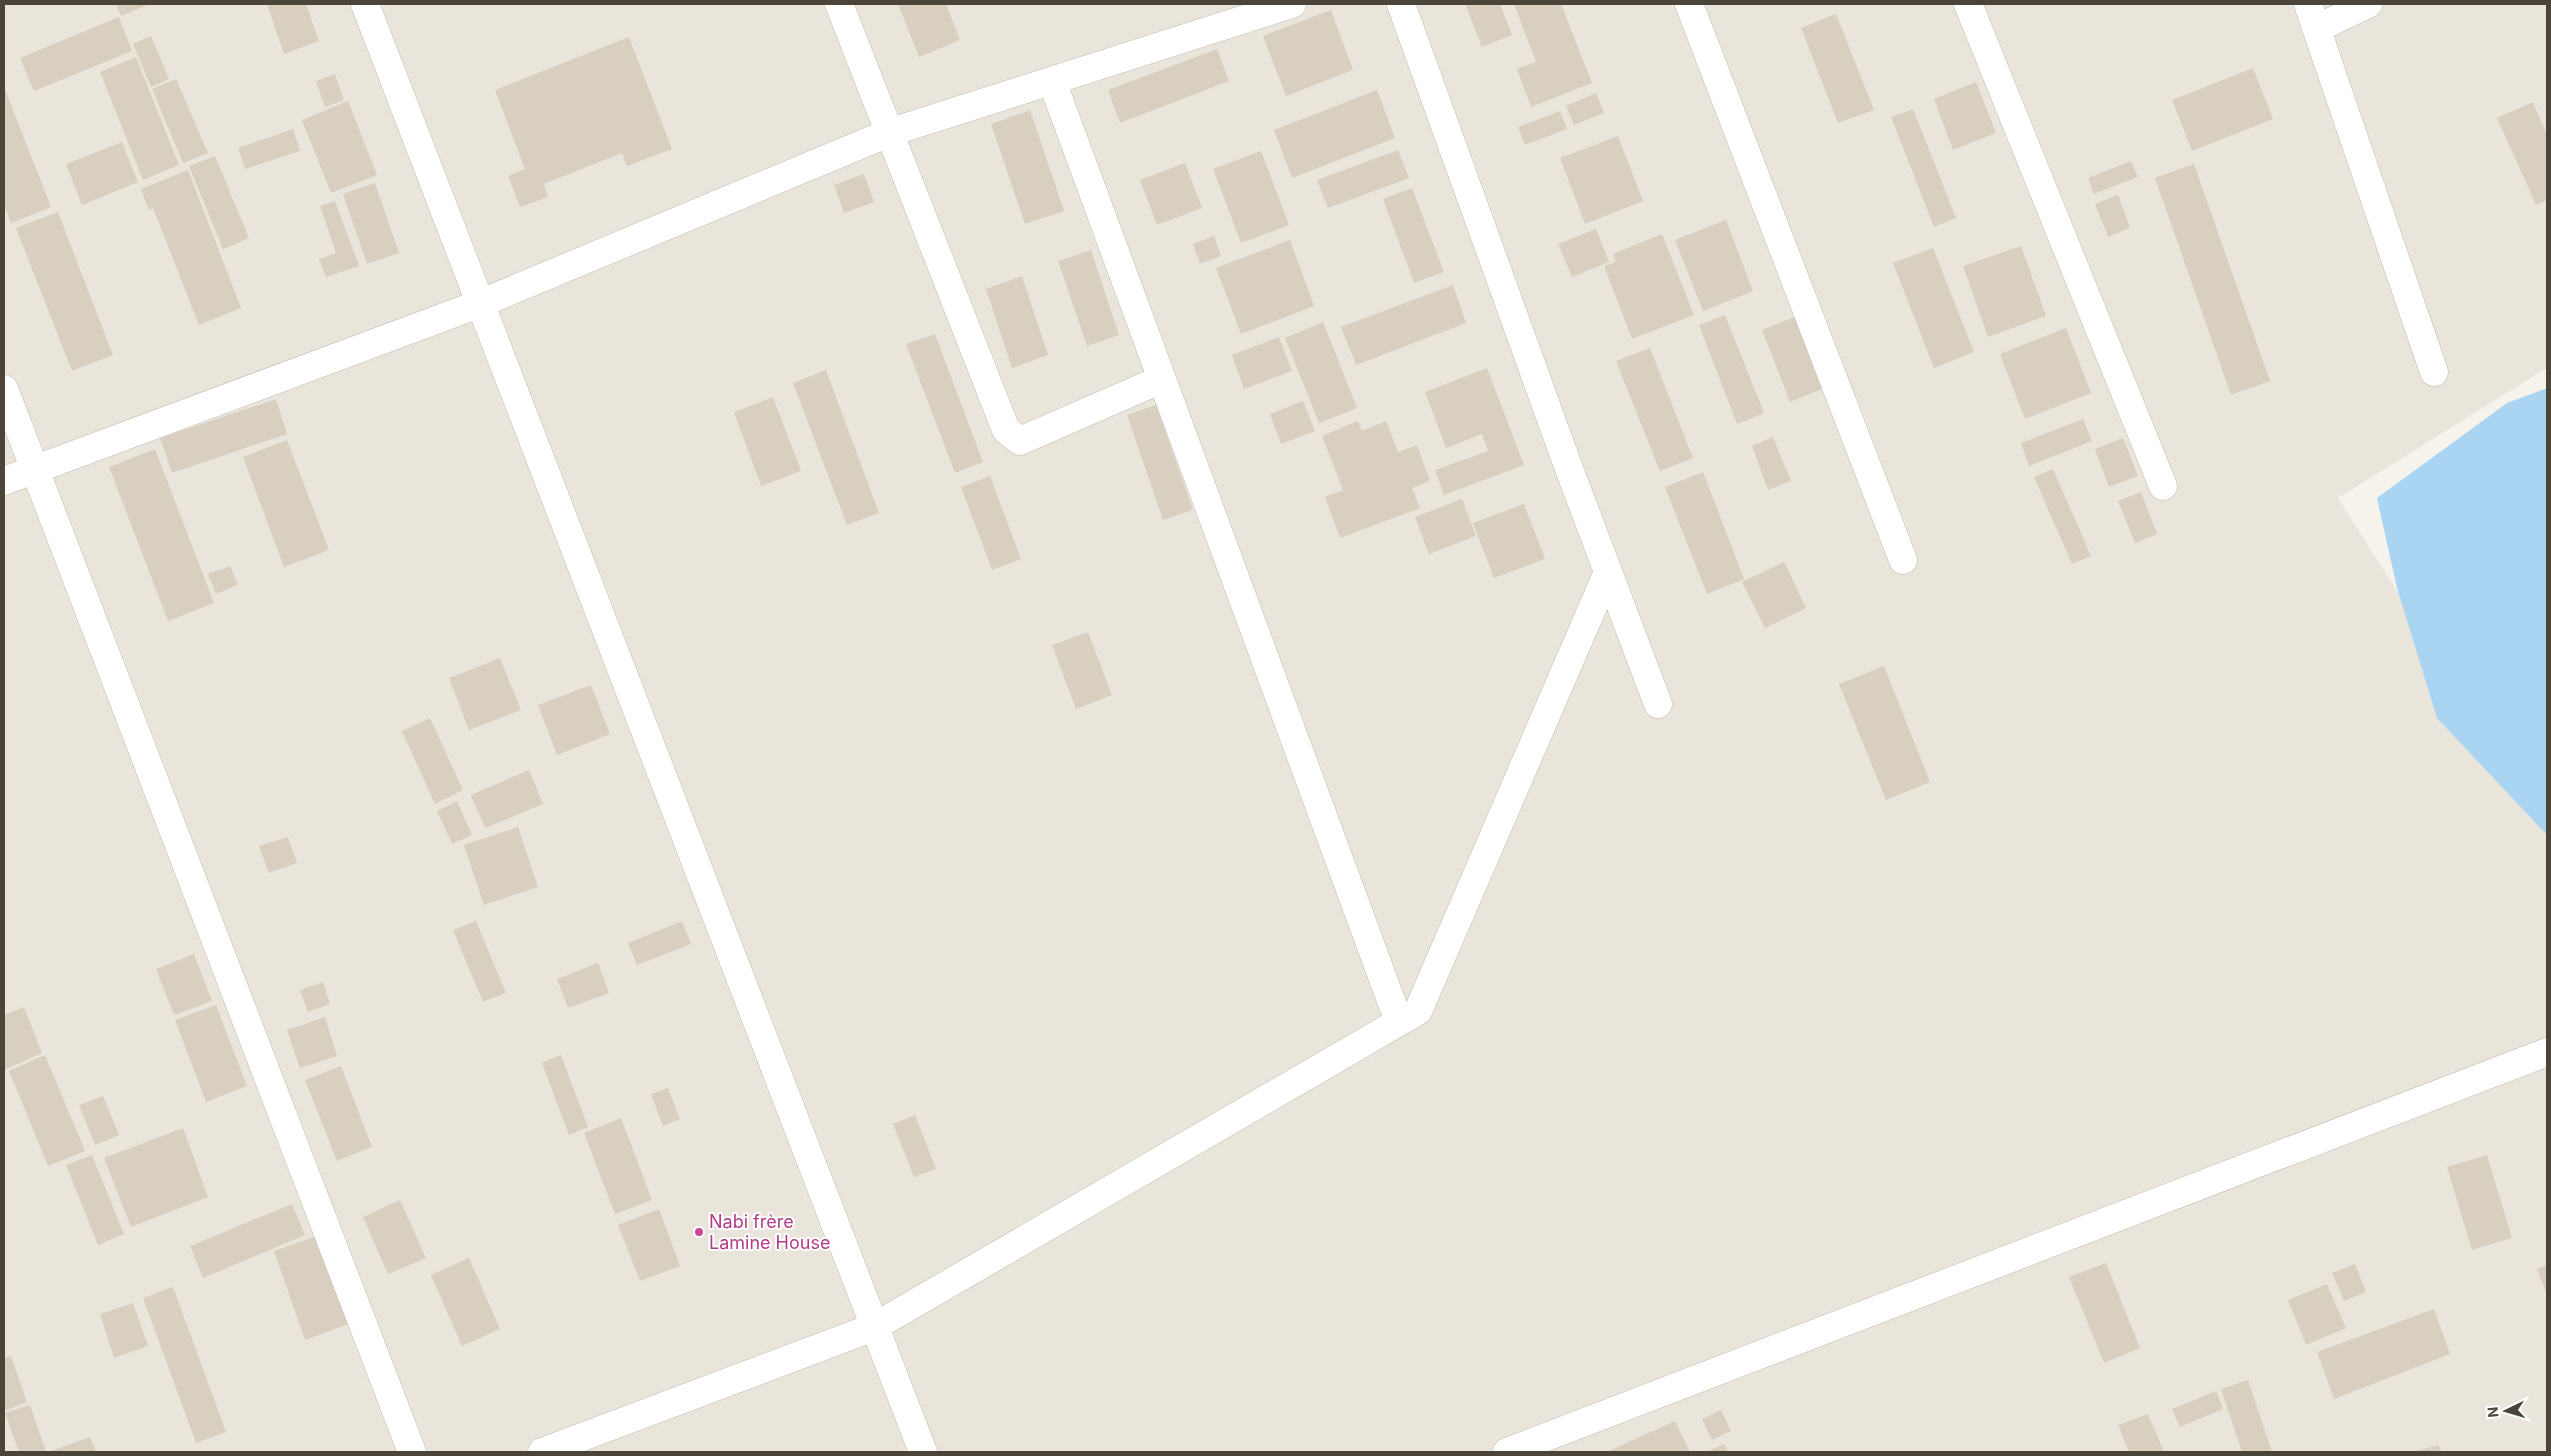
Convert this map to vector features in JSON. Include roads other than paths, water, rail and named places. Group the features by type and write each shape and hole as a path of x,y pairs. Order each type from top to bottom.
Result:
{"street":[{"path":"365,4 923,1452"},
{"path":"839,4 891,132 1006,430 1020,441 1162,379"},
{"path":"4,481 480,304 891,132 1292,4"},
{"path":"1401,4 1658,704"},
{"path":"1689,4 1903,560"},
{"path":"1968,4 2163,486"},
{"path":"2368,4 2312,16 2434,372"},
{"path":"1052,81 1400,1022"},
{"path":"4,389 412,1452"},
{"path":"542,1452 874,1327 1418,1011 1608,572"},
{"path":"1507,1452 2547,1052"}],"water":[{"path":"2547,388 2547,835 2437,718 2397,588 2377,498 2507,403"}],"place":[{"name":"Nabi frère Lamine House","path":"699,1232"}]}
